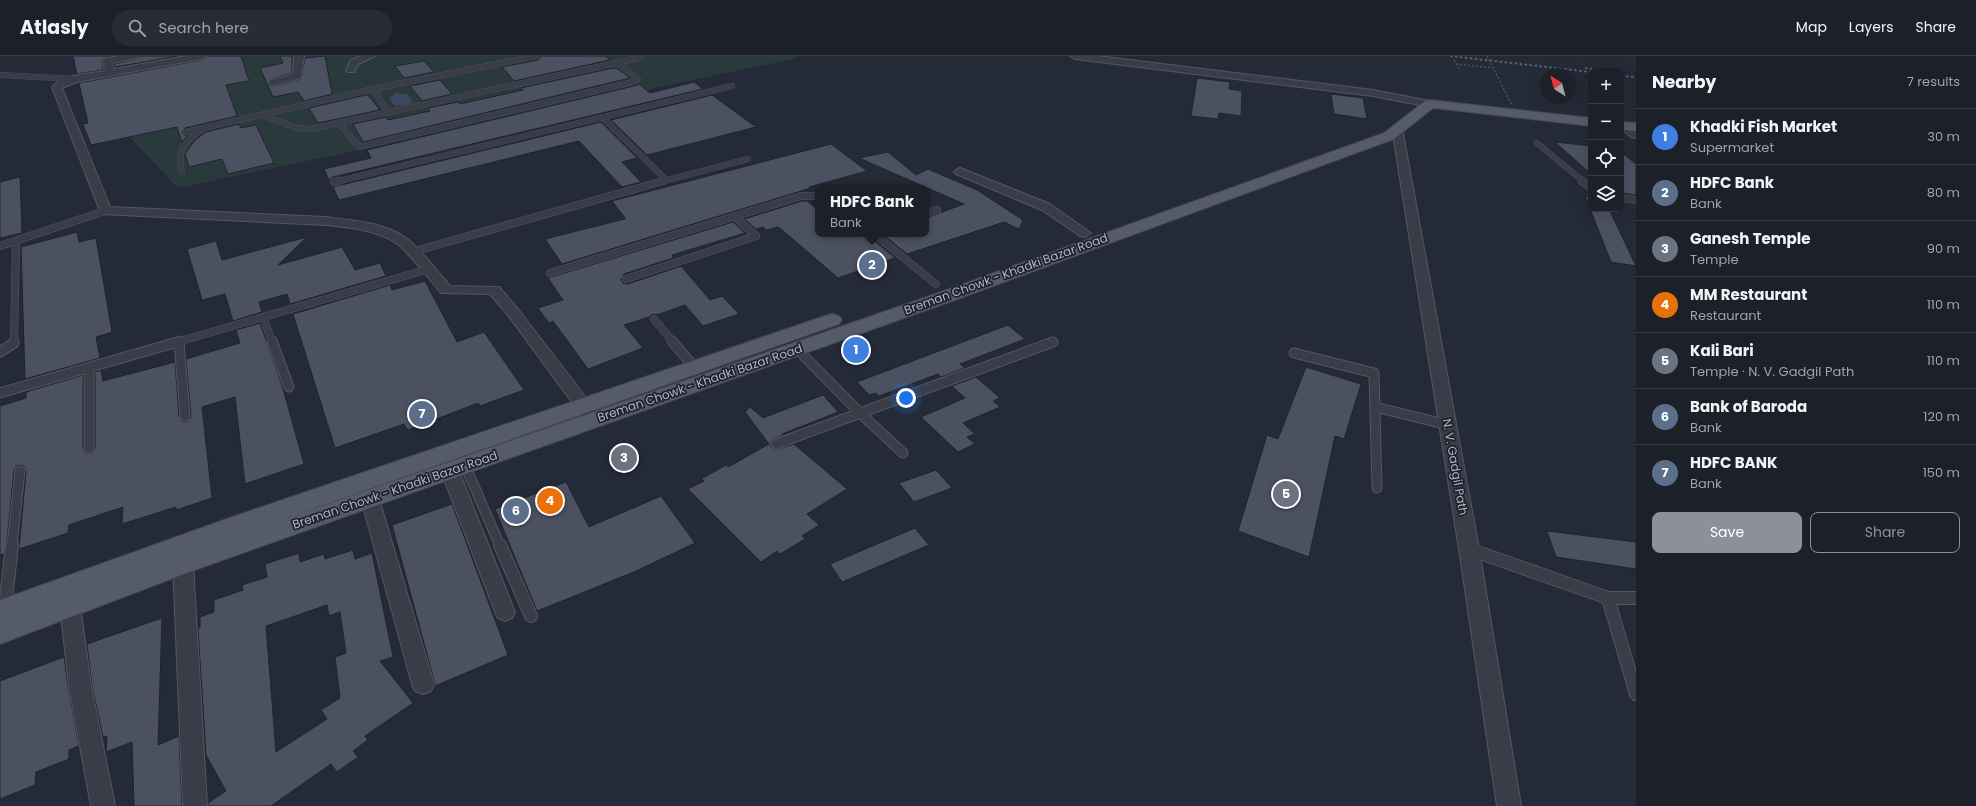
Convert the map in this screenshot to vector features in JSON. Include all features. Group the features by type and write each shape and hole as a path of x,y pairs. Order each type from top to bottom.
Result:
{"main road":[{"path":"1430,104 1588,122"},
{"name":"Breman Chowk - Khadki Bazar Road","path":"0,632 70,606 128,576 241,524 588,413 797,349 1388,136 1430,104"},
{"name":"Breman Chowk - Khadki Bazar Road","path":"2,610 128,576 183,564 458,468 695,368 1376,131 1397,128"}],"street":[{"path":"110,72 107,61 134,56"},
{"path":"201,56 75,79 63,83 57,87 105,211 213,215 329,222 358,226 394,236 402,241 429,269 446,290 494,290 513,312 588,413"},
{"path":"274,82 298,76 299,56"},
{"path":"351,70 354,62 370,56"},
{"path":"1075,56 1373,93 1430,104"},
{"name":"N. V. Gadgil Path","path":"1397,128 1469,549 1509,806"},
{"path":"960,172 1046,207 1085,233"},
{"path":"458,468 505,612"},
{"path":"370,499 422,684"},
{"path":"183,564 195,806"},
{"path":"70,606 80,686 104,806"}],"lane":[{"path":"186,132 374,89 537,56"},
{"path":"262,115 303,129 339,123 613,64 641,56"},
{"path":"339,123 359,147 633,82 638,79 620,65 613,64"},
{"path":"0,75 75,79"},
{"path":"334,182 732,86"},
{"path":"374,89 388,112"},
{"path":"602,117 666,180"},
{"path":"182,172 178,163 178,155 184,145 193,136 211,126"},
{"path":"1537,143 1588,186"},
{"path":"412,252 666,180 748,159"},
{"path":"550,273 802,196 815,196"},
{"path":"1624,198 1636,200"},
{"path":"929,212 937,210"},
{"path":"0,246 16,242 105,211"},
{"path":"626,279 756,236 735,217"},
{"path":"878,237 936,284"},
{"path":"0,352 14,343 16,242"},
{"path":"0,393 429,269"},
{"path":"263,317 289,387"},
{"path":"654,319 695,368"},
{"path":"179,342 185,416"},
{"path":"776,444 1053,342"},
{"path":"797,349 860,413 903,453"},
{"path":"1294,353 1374,373 1377,488"},
{"path":"89,367 89,448"},
{"path":"1374,407 1448,425"},
{"path":"458,468 531,616"},
{"path":"2,610 20,471"},
{"path":"1469,549 1608,598 1636,598"},
{"path":"1608,598 1636,694"}],"path":[{"path":"1487,56 1512,105"},
{"path":"1454,60 1460,71"},
{"path":"1456,64 1493,68"}],"shaded area":[{"path":"201,56 798,56 793,59 178,188 75,80"}],"water":[{"path":"396,93 407,94 413,102 407,105 395,106 389,98"}],"building":[{"path":"73,56 111,56 101,60 103,70 77,74"},
{"path":"140,56 178,56 115,67 114,64 136,59"},
{"path":"207,56 241,56 249,81 226,85 237,116 185,128 182,133 187,136 182,142 177,127 91,145 83,124 88,123 79,83 201,60"},
{"path":"280,56 292,56 292,73 271,79 268,82 270,85 274,86 301,79 305,58 325,56 332,94 304,101 298,92 273,97 260,68 283,63"},
{"path":"541,56 606,56 610,60 514,81 502,67 538,60"},
{"path":"424,61 434,72 404,78 395,66"},
{"path":"613,68 618,69 630,78 363,142 353,124 386,117 388,120 430,111 428,108 458,102 460,104 523,90 521,88"},
{"path":"1197,78 1230,82 1229,89 1242,91 1241,116 1219,113 1218,119 1191,116"},
{"path":"440,80 452,94 422,101 410,86"},
{"path":"694,82 703,89 333,177 329,180 324,169 371,158 367,150 639,84 650,93"},
{"path":"1331,94 1363,98 1367,119 1334,114"},
{"path":"368,95 380,110 318,123 309,108"},
{"path":"712,95 756,127 647,155 611,120"},
{"path":"601,122 637,158 622,162 641,182 622,187 579,141 339,200 333,187"},
{"path":"239,124 241,128 256,125 274,163 228,174 222,159 189,167 185,154 194,141 206,132"},
{"path":"1555,142 1588,146 1588,171"},
{"path":"831,144 867,171 815,185 809,187 811,188 562,264 545,239 625,219 612,201"},
{"path":"888,152 916,175 928,169 977,190 1023,220 1019,229 1004,222 907,254 886,237 929,237 929,217 964,204 929,189 929,185 921,185 859,158"},
{"path":"1624,154 1636,164 1636,195 1624,193"},
{"path":"20,177 22,233 0,238 0,182"},
{"path":"1585,196 1588,196 1588,204"},
{"path":"802,201 807,201 815,208 815,237 870,237 895,258 838,278 778,227 766,230 763,227 756,229 744,219"},
{"path":"1591,212 1610,212 1636,266 1611,262"},
{"path":"733,222 745,233 672,255 673,258 624,274 621,280 623,283 628,284 681,266 710,300 722,296 739,314 703,326 685,305 657,315 653,314 649,317 624,325 643,348 588,369 553,321 549,323 538,308 563,300 548,278"},
{"path":"77,232 79,242 96,238 112,332 96,337 100,358 25,379 21,247"},
{"path":"307,237 278,265 342,247 355,270 380,263 386,276 290,304 287,294 259,302 262,312 233,321 225,294 202,300 187,249 216,241 222,260"},
{"path":"425,281 457,342 484,332 524,390 480,406 478,403 408,430 404,424 335,448 293,314 390,285 392,290"},
{"path":"260,323 282,385 304,464 245,484 235,397 202,407 212,498 176,510 176,507 122,524 123,507 69,525 68,533 19,549 26,472 24,466 18,465 14,470 7,540 4,554 0,555 0,406 26,398 26,392 83,375 83,448 86,453 92,453 95,448 95,372 101,370 103,381 175,362 179,416 182,421 186,422 191,416 186,359 240,343 236,330"},
{"path":"1008,325 1025,339 960,364 965,368 941,377 938,374 879,396 876,393 869,395 857,382"},
{"path":"1306,367 1361,384 1344,439 1335,436 1309,557 1238,531 1267,435 1278,439"},
{"path":"976,377 1000,398 993,401 1000,407 963,423 975,434 967,437 975,444 958,452 921,417 965,398 952,386"},
{"path":"823,395 838,412 782,434 783,435 772,440 770,446 775,450 794,444 847,489 807,514 819,525 802,536 805,539 780,554 777,551 761,562 688,489 704,481 701,479 726,465 728,467 769,444 745,412 750,407 763,418"},
{"path":"936,470 952,488 914,502 899,483"},
{"path":"566,482 589,527 661,496 695,543 634,572 537,611 495,509"},
{"path":"452,504 508,655 435,686 392,525"},
{"path":"915,528 929,545 842,582 830,564"},
{"path":"1547,531 1636,542 1636,569 1556,557"},
{"path":"353,550 355,559 372,553 393,657 380,661 413,703 365,736 368,740 353,751 358,757 337,772 331,764 271,806 208,806 208,803 226,791 206,755 198,628 200,628 200,617 214,612 214,600 243,590 242,585 267,577 265,564 299,553 300,562 324,554 325,559","holes":["327,605 329,616 340,612 346,653 335,657 340,698 321,710 327,719 276,752 266,626"]},
{"path":"162,618 158,745 179,736 182,806 134,806 132,742 106,752 107,736 103,737 92,686 87,644"},
{"path":"64,657 79,746 69,750 69,759 36,772 35,785 0,799 0,681"}],"railway":[{"path":"1450,56 1588,72"},
{"path":"1624,76 1636,77"}],"place":[{"name":"HDFC Bank","path":"872,265"},
{"name":"Khadki Fish Market","path":"856,350"},
{"name":"HDFC BANK","path":"422,414"},
{"name":"Ganesh Temple","path":"624,458"},
{"name":"Kali Bari","path":"1286,494"},
{"name":"MM Restaurant","path":"550,501"},
{"name":"Bank of Baroda","path":"516,511"}]}
